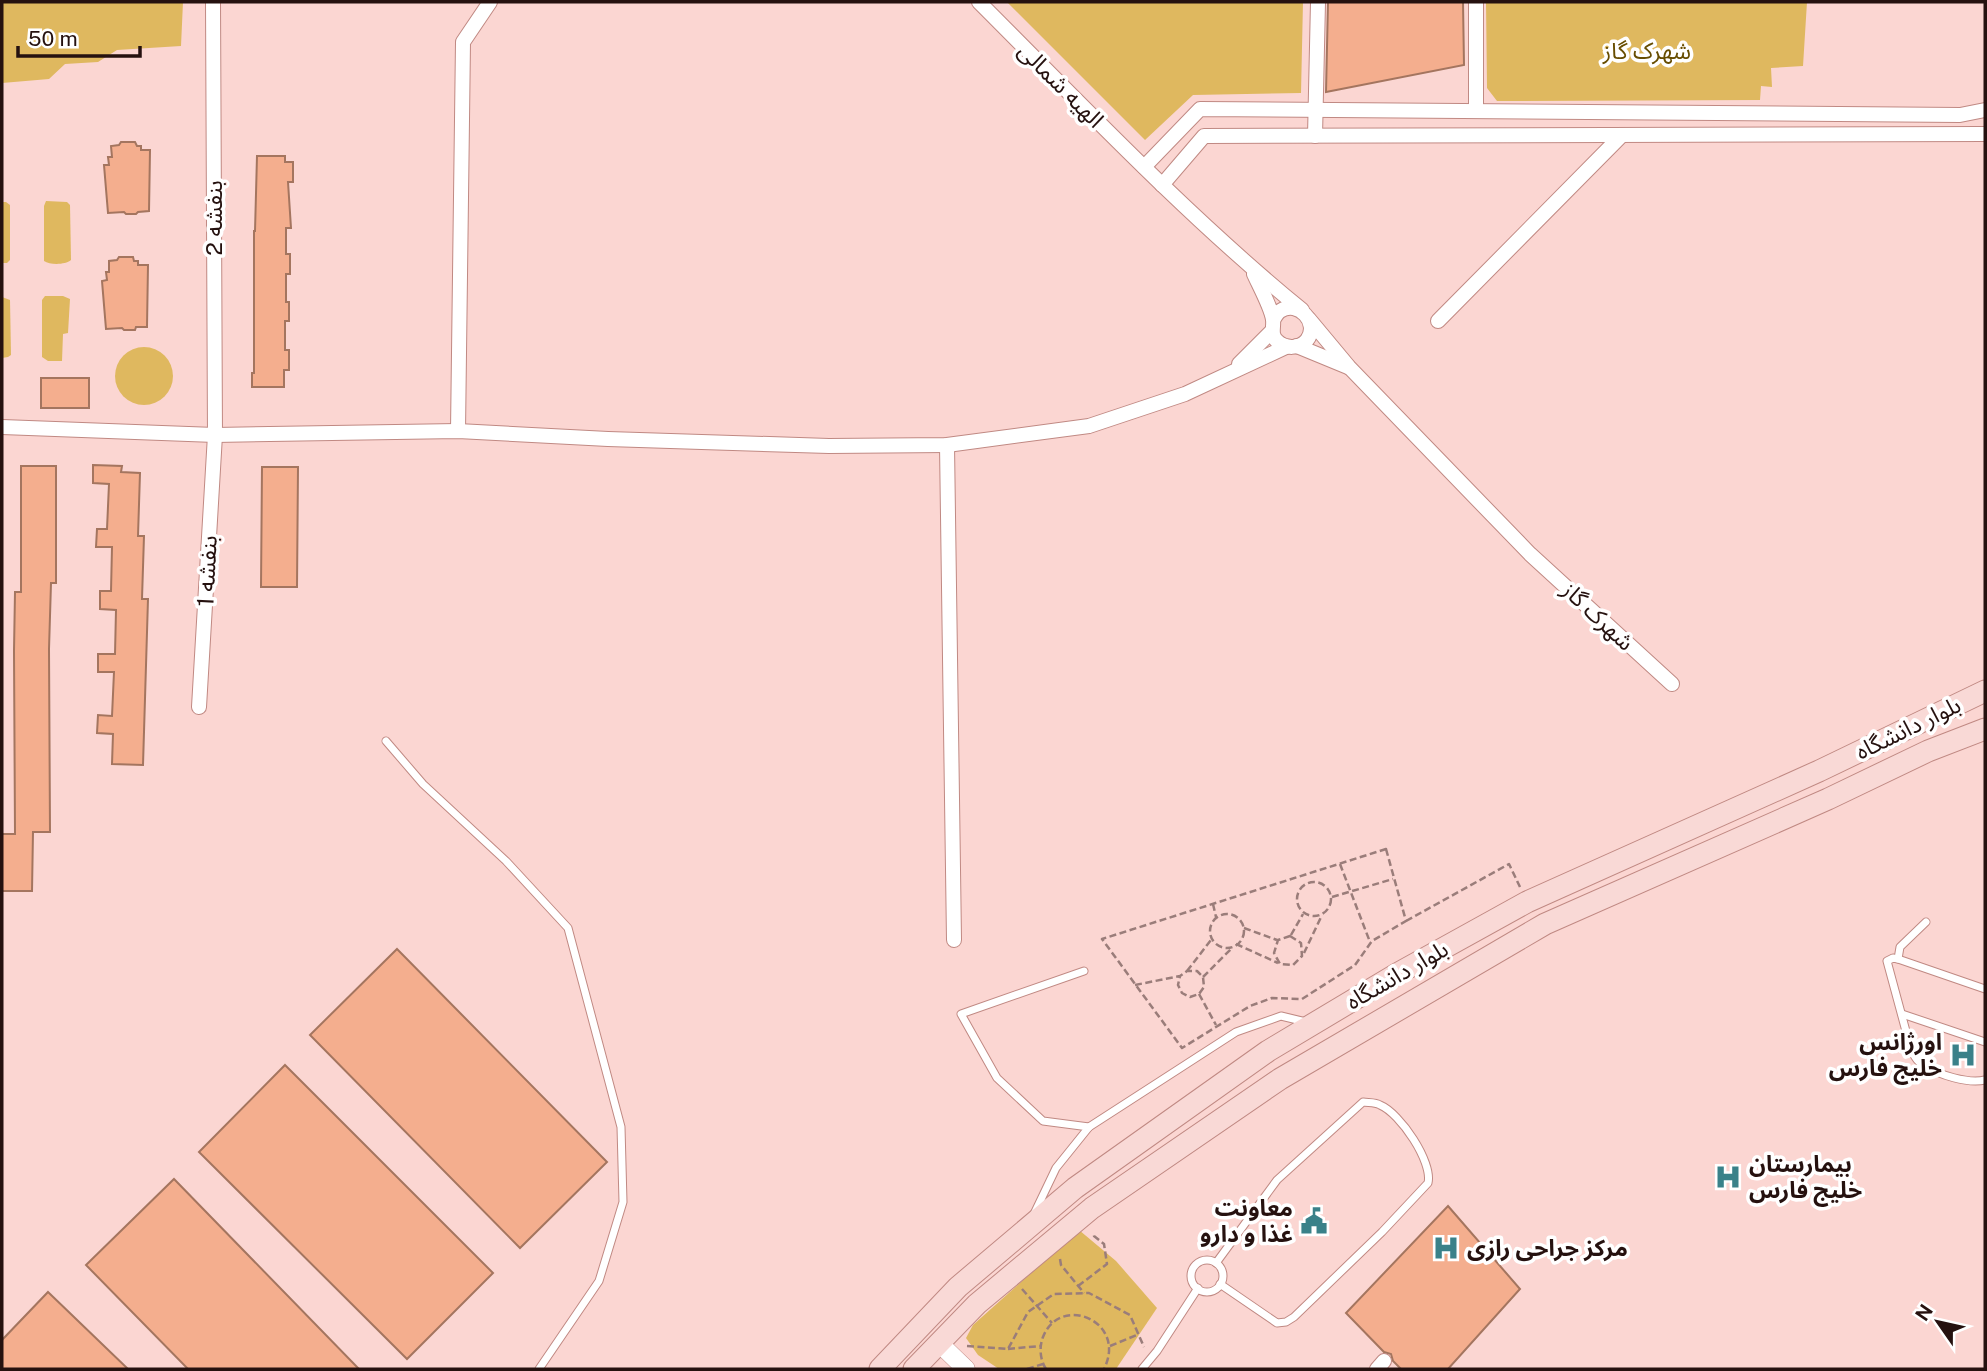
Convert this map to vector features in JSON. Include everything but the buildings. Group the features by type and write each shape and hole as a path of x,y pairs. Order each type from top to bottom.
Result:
{"main road":[{"name":"بلوار دانشگاه","path":"880,1369 958,1287 1075,1188 1268,1051 1395,975 1527,902 1819,771 1985,691"},
{"name":"بلوار دانشگاه","path":"914,1369 977,1304 1087,1212 1280,1079 1545,924 1828,799 1928,751 1985,729"},
{"path":"1819,771 1828,799"}],"street":[{"name":"بنفشه 2","path":"213,2 215,435"},
{"path":"458,431 463,42 490,2"},
{"name":"الهیه شمالی","path":"979,2 1143,167 1252,270"},
{"path":"1315,136 1318,2"},
{"path":"1476,2 1476,110"},
{"path":"1143,167 1200,109 1960,115 1985,110"},
{"path":"1841,135 1842,114"},
{"path":"1162,185 1205,136 1985,134"},
{"path":"1438,321 1621,136"},
{"path":"1252,270 1277,341 1349,367"},
{"name":"شهرک گاز","path":"1252,270 1305,315 1349,367 1530,554 1672,684"},
{"path":"2,427 215,435 458,431 829,446 947,445 1089,426 1185,394 1233,370 1307,340 1311,330 1305,315 1291,308 1280,311 1273,325 1233,370"},
{"name":"بنفشه 1","path":"200,707 215,435"},
{"path":"947,445 954,940"},
{"path":"939,1343 964,1369"}],"lane":[{"path":"386,741 423,784 506,860 568,928 621,1127 623,1202 599,1281 539,1369"},
{"path":"1898,959 1900,947 1926,922"},
{"path":"1985,989 1898,959 1889,959 1887,964 1915,1057 1923,1065 1963,1081 1975,1083 1985,1080"},
{"path":"1084,971 961,1014 997,1078 1043,1121 1089,1127"},
{"path":"1902,1014 1985,1042"},
{"path":"1027,1229 1056,1168 1089,1127 1236,1032 1280,1016 1314,1024"},
{"path":"1216,1263 1277,1180 1363,1102 1381,1105 1396,1115 1406,1128 1426,1163 1428,1183 1382,1232 1294,1317 1277,1323 1220,1284"},
{"path":"1206,1260 1216,1263 1222,1272 1220,1284 1205,1292 1198,1288 1191,1278 1193,1268 1206,1260"},
{"path":"1142,1369 1198,1288"}],"path":[{"path":"1406,921 1385,849 1102,939 1182,1048 1250,1006 1272,998 1302,999 1354,965 1370,944 1509,864 1527,902"},
{"path":"1340,864 1370,944"},
{"path":"1311,873 1312,881"},
{"path":"1332,897 1394,878"},
{"path":"1312,881 1325,885 1332,897 1328,910 1316,917 1303,914 1296,902 1300,888 1312,881"},
{"path":"1213,904 1216,917"},
{"path":"1136,985 1180,976 1188,971 1211,939 1210,927 1216,917 1228,913 1239,918 1244,928 1242,940 1203,977"},
{"path":"1244,928 1278,940 1290,936 1303,914"},
{"path":"1236,944 1280,964 1293,965 1303,956 1322,914"},
{"path":"1290,936 1301,943 1303,956"},
{"path":"1211,939 1220,947 1232,947"},
{"path":"1278,940 1274,953 1280,964"},
{"path":"1180,976 1178,985 1182,993 1190,997 1199,994 1204,987 1203,977 1197,971 1188,971"},
{"path":"1199,994 1225,1040"},
{"path":"1078,1286 1107,1264 1104,1244 1094,1236 1087,1212"},
{"path":"1056,1237 1061,1265 1084,1293"},
{"path":"1011,1275 1052,1323"},
{"path":"1008,1349 1028,1312 1055,1294 1090,1293 1129,1315 1149,1360"},
{"path":"1046,1369 1040,1346 1044,1334 1052,1323 1066,1316 1081,1315 1095,1321 1105,1332 1110,1346 1109,1359 1104,1369"},
{"path":"1110,1346 1139,1334"},
{"path":"939,1343 1008,1349 1040,1346"},
{"path":"1027,1369 1043,1364"}],"green space":[{"path":"2,2 183,2 181,46 117,50 98,62 65,64 49,79 2,83"},
{"path":"1007,2 1303,2 1301,93 1193,95 1145,140"},
{"name":"شهرک گاز","path":"1486,2 1807,2 1803,66 1771,68 1772,87 1761,86 1760,100 1497,101 1487,88"},
{"path":"46,201 67,202 70,205 71,260 65,263 44,261"},
{"path":"2,202 10,205 10,260 7,263 2,263"},
{"path":"45,296 63,296 70,299 68,333 63,334 62,361 48,361 42,357 42,300"},
{"path":"2,297 10,300 11,355 2,358"},
{"path":"144,347 160,352 168,360 173,376 168,392 160,400 144,405 128,400 120,392 115,376 120,360 128,352"},
{"path":"1079,1230 1116,1261 1157,1308 1116,1369 999,1369 978,1355 966,1338 973,1325"}],"place":[{"name":"اورژانس خلیج فارس","path":"1963,1055"},
{"name":"بیمارستان خلیج فارس","path":"1728,1177"},
{"name":"معاونت غذا و دارو","path":"1314,1221"},
{"name":"مرکز جراحی رازی","path":"1446,1248"}]}
